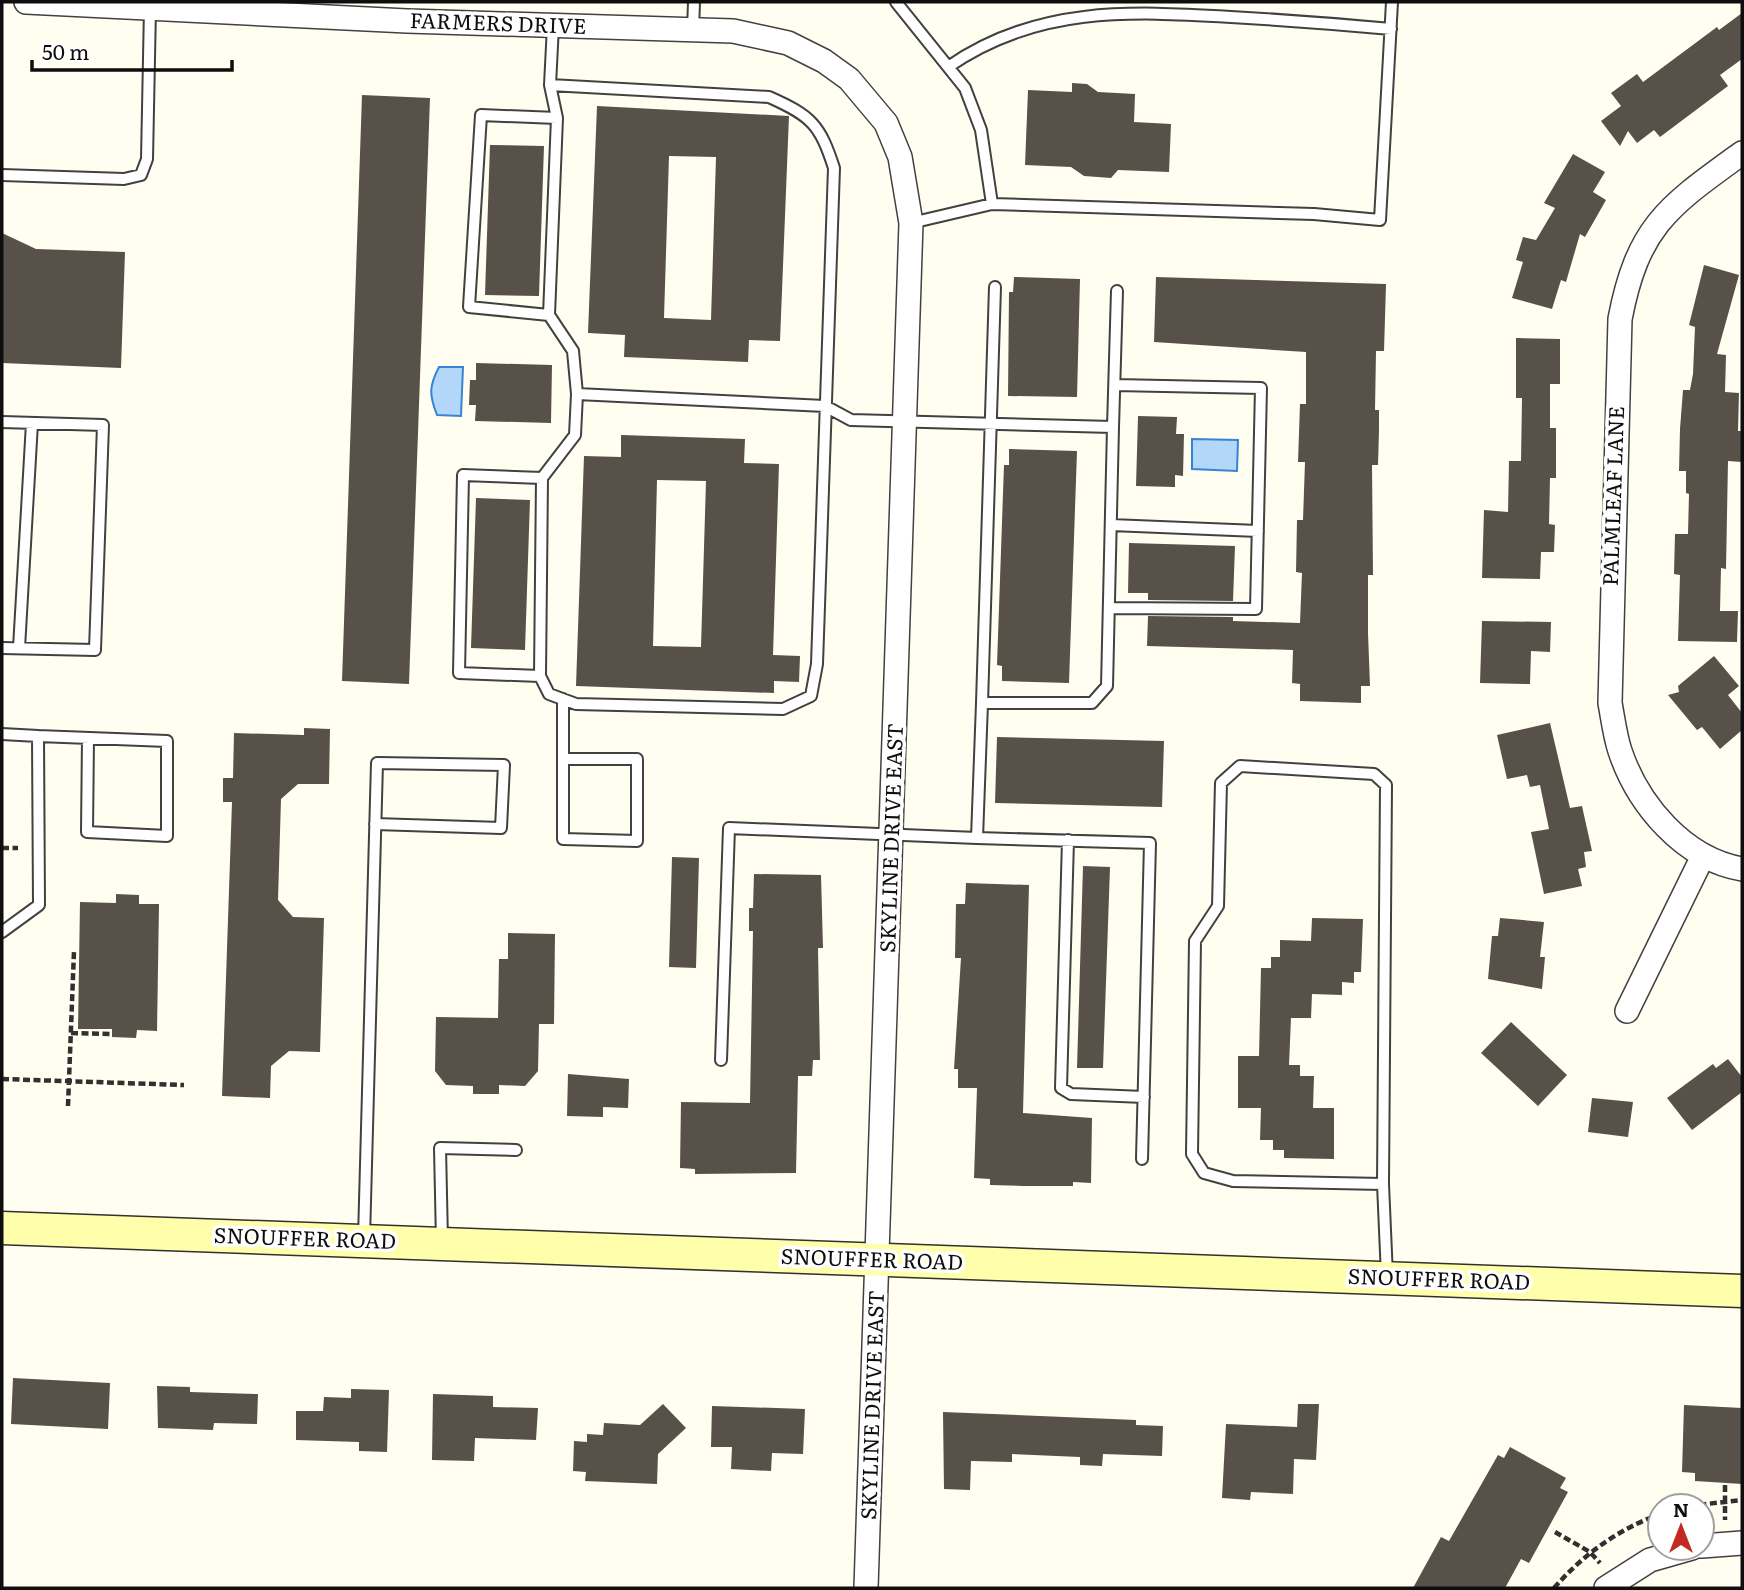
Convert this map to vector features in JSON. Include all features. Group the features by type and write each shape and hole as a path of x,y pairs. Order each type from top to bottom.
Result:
{"main road":[{"name":"SNOUFFER ROAD","path":"2,1228 1742,1292"}],"street":[{"name":"FARMERS DRIVE","path":"26,2 149,8 326,9 553,26 733,31 788,43 824,61 849,79 866,99"},
{"name":"SKYLINE DRIVE EAST","path":"866,99 886,123 900,157 911,223 879,1260 866,1588"},
{"name":"PALMLEAF LANE","path":"1703,856 1651,811 1620,751 1610,703 1620,319 1626,284 1638,254 1656,224 1678,199 1742,153"},
{"path":"1628,1011 1703,856 1742,869"},
{"path":"1716,1545 1734,1544"},
{"path":"1611,1584 1647,1562"}],"lane":[{"path":"693,30 694,2"},
{"path":"896,2 965,88 981,130 992,204"},
{"path":"911,223 992,204 1314,214 1380,220 1392,2"},
{"path":"2,175 124,178 141,175 147,159 149,8"},
{"path":"948,67 979,46 1048,22 1115,12 1391,29"},
{"path":"550,85 769,97 798,110 823,134 834,168 817,664 811,696 783,709 576,704 549,694 540,676 542,478 575,435 578,394 573,351 549,315 557,118 550,85 553,26"},
{"path":"549,315 469,307 481,115 557,118"},
{"path":"977,838 995,287"},
{"path":"982,703 1091,703 1107,686 1117,291"},
{"path":"1109,608 1256,609 1261,388 1115,385"},
{"path":"578,394 825,406 851,420 1113,427"},
{"path":"2,422 103,425 94,650 2,648"},
{"path":"19,648 32,423"},
{"path":"540,676 459,673 463,475 542,478"},
{"path":"1111,525 1258,531"},
{"path":"563,759 637,760 637,841 563,839 563,759 564,699"},
{"path":"2,734 167,741 167,836 87,832 88,738"},
{"path":"2,932 39,905 38,736"},
{"path":"364,1241 375,824 377,764 504,765 501,828 375,824"},
{"path":"1383,1184 1233,1181 1204,1173 1192,1154 1195,941 1218,906 1221,783 1240,766 1374,774 1386,785 1383,1184 1387,1279"},
{"path":"721,1060 729,828 1150,843 1142,1159"},
{"path":"1068,840 1061,1088 1071,1094 1144,1097"},
{"path":"442,1244 440,1148 516,1150"}],"path":[{"path":"2,848 18,848"},
{"path":"68,1105 74,951"},
{"path":"71,1033 112,1034"},
{"path":"2,1079 184,1085"},
{"path":"1725,1485 1725,1500 1734,1544"},
{"path":"1716,1502 1742,1500"},
{"path":"1554,1588 1590,1552 1626,1528 1646,1520"},
{"path":"1555,1532 1590,1552 1611,1584"}],"water":[{"path":"439,367 463,367 461,416 437,415 431,391"},
{"path":"1192,439 1238,440 1237,471 1192,469"}],"building":[{"path":"1742,13 1742,59 1720,75 1728,86 1660,137 1654,130 1637,143 1628,131 1620,146 1601,121 1621,106 1611,93 1637,74 1643,82 1717,27 1719,30"},
{"path":"1072,83 1087,84 1098,92 1135,94 1134,122 1171,124 1169,172 1118,170 1111,178 1084,176 1071,167 1025,165 1028,90 1072,92"},
{"path":"362,95 430,98 409,684 342,681"},
{"path":"597,106 789,116 780,341 749,340 748,362 624,357 625,335 588,333","holes":["669,156 716,157 711,320 664,318"]},
{"path":"490,145 544,146 539,296 485,295"},
{"path":"1573,154 1605,172 1593,192 1606,200 1585,237 1580,234 1566,282 1561,280 1552,309 1512,298 1523,262 1516,260 1523,237 1536,240 1555,208 1544,203"},
{"path":"2,233 36,249 125,252 121,368 2,363"},
{"path":"1704,265 1739,275 1717,354 1726,355 1725,392 1739,393 1738,431 1742,431 1742,462 1728,461 1726,569 1721,568 1720,611 1738,611 1737,642 1678,641 1680,575 1674,574 1675,534 1688,534 1689,494 1686,493 1686,471 1679,471 1680,429 1683,390 1690,390 1693,374 1695,327 1689,325"},
{"path":"1014,277 1080,279 1077,397 1008,396 1009,292 1013,292"},
{"path":"1156,277 1386,284 1384,351 1376,351 1375,410 1379,410 1379,430 1378,465 1372,465 1373,575 1368,575 1370,686 1361,686 1361,703 1300,701 1300,684 1292,683 1293,650 1147,646 1148,616 1233,617 1233,621 1300,623 1302,573 1296,572 1297,520 1303,520 1305,462 1298,462 1300,404 1306,404 1306,352 1154,342"},
{"path":"1516,338 1560,339 1560,384 1550,384 1550,428 1556,428 1556,478 1550,478 1549,524 1555,525 1554,552 1541,552 1540,579 1482,578 1484,510 1508,512 1509,461 1521,461 1522,398 1516,398"},
{"path":"476,363 552,365 551,423 475,421 476,405 469,405 470,380 476,380"},
{"path":"1138,416 1177,417 1176,434 1184,434 1183,476 1175,475 1175,487 1136,486"},
{"path":"621,435 745,439 744,463 779,464 773,655 800,656 799,682 774,681 774,693 576,686 584,456 621,457","holes":["657,480 706,481 701,647 653,646"]},
{"path":"1009,449 1077,451 1069,683 1002,681 1002,666 997,665 1004,465 1009,465"},
{"path":"476,498 530,500 525,650 471,648"},
{"path":"1129,543 1235,546 1233,601 1148,600 1148,593 1128,593"},
{"path":"1482,621 1551,622 1550,652 1531,651 1530,684 1480,683"},
{"path":"1714,656 1739,686 1728,695 1742,713 1742,730 1720,749 1702,727 1697,730 1668,695 1679,692 1678,686"},
{"path":"1550,723 1570,808 1582,806 1592,851 1584,852 1586,867 1578,869 1582,886 1544,894 1531,832 1549,829 1540,785 1530,787 1527,775 1507,779 1497,735"},
{"path":"304,728 330,729 329,784 298,784 281,799 278,900 293,917 324,918 320,1052 289,1051 271,1066 270,1098 222,1096 232,802 223,802 223,778 233,778 234,733 304,735"},
{"path":"997,737 1164,741 1162,807 995,803"},
{"path":"672,857 699,858 696,968 669,967"},
{"path":"1083,866 1110,867 1103,1068 1077,1068"},
{"path":"754,874 821,875 823,948 818,948 820,1060 813,1060 812,1076 798,1076 796,1173 695,1174 695,1169 680,1168 681,1102 750,1103 753,931 749,931 749,908 753,908"},
{"path":"966,883 1029,885 1023,1113 1092,1118 1091,1183 1073,1182 1073,1186 990,1185 990,1179 974,1178 977,1088 958,1088 958,1069 954,1069 961,958 955,958 956,904 965,904"},
{"path":"116,894 139,895 139,904 159,904 157,1031 137,1030 136,1038 112,1037 112,1029 78,1029 80,902 116,903"},
{"path":"1312,918 1363,919 1361,972 1354,972 1354,983 1342,982 1342,995 1312,994 1311,1018 1291,1018 1289,1065 1300,1065 1300,1076 1314,1076 1313,1108 1334,1108 1334,1159 1284,1158 1284,1150 1273,1150 1273,1140 1260,1140 1261,1108 1238,1108 1238,1056 1259,1056 1261,968 1271,968 1271,957 1280,957 1280,940 1311,941"},
{"path":"1500,918 1544,922 1540,957 1545,957 1542,989 1488,979 1492,936 1498,936"},
{"path":"508,933 555,934 554,1024 539,1024 538,1071 525,1086 499,1085 499,1094 473,1094 473,1086 446,1085 435,1071 436,1017 498,1018 499,959 508,959"},
{"path":"1511,1022 1567,1075 1538,1106 1481,1053"},
{"path":"1728,1059 1742,1077 1742,1092 1692,1130 1667,1098 1713,1064 1716,1068"},
{"path":"568,1074 629,1079 628,1108 603,1107 603,1117 567,1116"},
{"path":"1592,1098 1633,1102 1628,1137 1588,1132"},
{"path":"13,1378 110,1383 108,1429 11,1424"},
{"path":"157,1386 190,1387 190,1392 258,1394 257,1424 214,1423 213,1430 158,1428"},
{"path":"351,1389 389,1390 387,1452 359,1451 359,1442 296,1440 296,1411 323,1411 324,1397 351,1398"},
{"path":"433,1394 493,1396 493,1407 538,1408 536,1440 475,1438 474,1461 432,1460"},
{"path":"663,1404 686,1428 658,1454 657,1484 585,1481 586,1472 573,1471 574,1441 587,1442 587,1434 603,1435 604,1423 640,1425"},
{"path":"1298,1404 1319,1404 1316,1460 1294,1459 1293,1494 1251,1492 1250,1500 1222,1498 1226,1424 1297,1427"},
{"path":"1684,1405 1742,1408 1742,1484 1695,1481 1695,1473 1682,1472"},
{"path":"712,1406 805,1409 803,1454 772,1453 771,1471 731,1469 732,1447 711,1447"},
{"path":"943,1412 1136,1420 1136,1425 1163,1426 1162,1456 1103,1454 1102,1466 1080,1465 1080,1457 1012,1454 1012,1462 971,1461 970,1490 944,1489"},
{"path":"1510,1447 1566,1478 1560,1488 1568,1492 1529,1563 1521,1559 1505,1588 1413,1588 1441,1537 1449,1541 1498,1455 1504,1458"}]}
